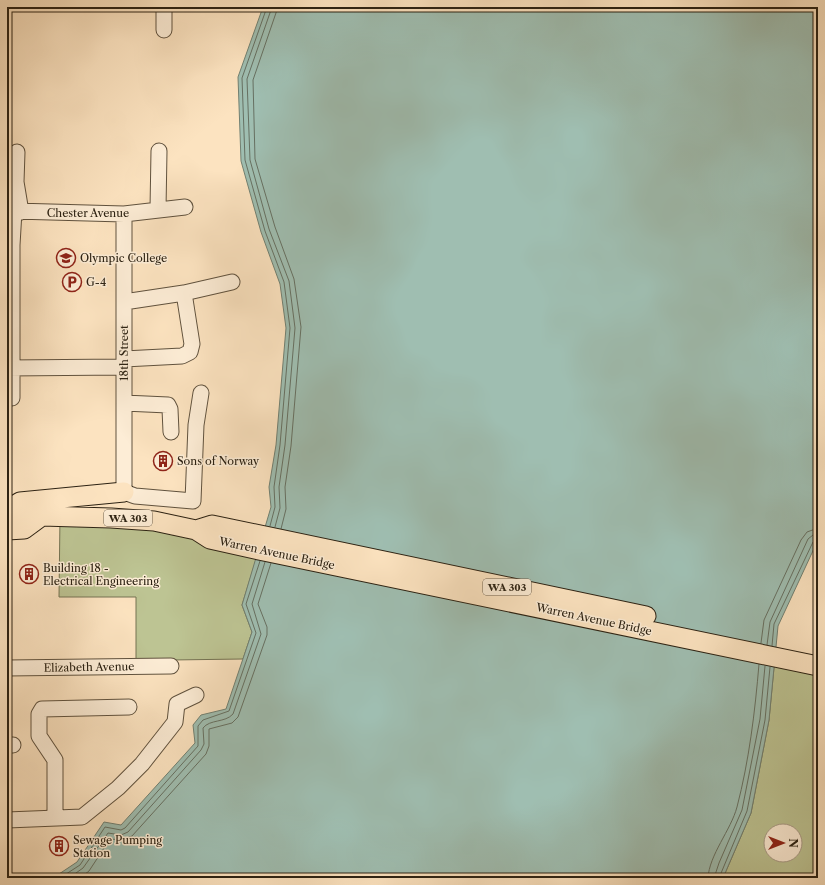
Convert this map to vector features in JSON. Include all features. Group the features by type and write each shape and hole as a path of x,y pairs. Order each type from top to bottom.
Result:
{"main road":[{"path":"7,510 20,502 124,492"},
{"name":"WA 303","path":"7,515 133,519 196,530"},
{"path":"7,530 24,529 43,515"},
{"name":"Warren Avenue Bridge","path":"196,530 212,525 818,653"},
{"name":"Warren Avenue Bridge","path":"196,530 210,539 245,547 818,666"}],"street":[{"path":"164,7 164,30"},
{"path":"158,210 159,151"},
{"path":"12,398 9,368 12,245 17,211 17,152"},
{"name":"Chester Avenue","path":"17,211 124,214 185,207"},
{"name":"18th Street","path":"124,214 124,492"},
{"path":"124,302 184,293 232,282"},
{"path":"9,368 124,363 182,356 190,352 192,344 184,293"},
{"path":"124,492 134,496 193,501 196,425 202,394"},
{"path":"124,403 168,405 170,409 171,432"},
{"name":"Elizabeth Avenue","path":"7,668 171,666"},
{"path":"7,820 82,817 118,788 142,764 175,722 177,704 196,695"},
{"path":"55,818 55,760 39,736 39,714 42,709 129,707"}],"green space":[{"path":"60,516 133,519 259,550 242,605 252,632 243,659 171,660 136,666 136,597 59,597"},
{"path":"775,657 818,666 818,878 723,878 751,813 769,720"}],"water":[{"path":"263,7 818,7 818,540 778,626 769,720 751,813 723,878 53,878 77,862 104,822 121,825 195,743 193,725 201,715 226,709 252,632 242,605 271,507 269,487 276,445 286,328 280,284 261,232 241,161 238,77"}],"place":[{"name":"Olympic College","path":"66,258"},
{"name":"G-4","path":"72,282"},
{"name":"Sons of Norway","path":"163,461"},
{"name":"Building 18 - Electrical Engineering","path":"29,574"},
{"name":"Sewage Pumping Station","path":"59,846"}]}
